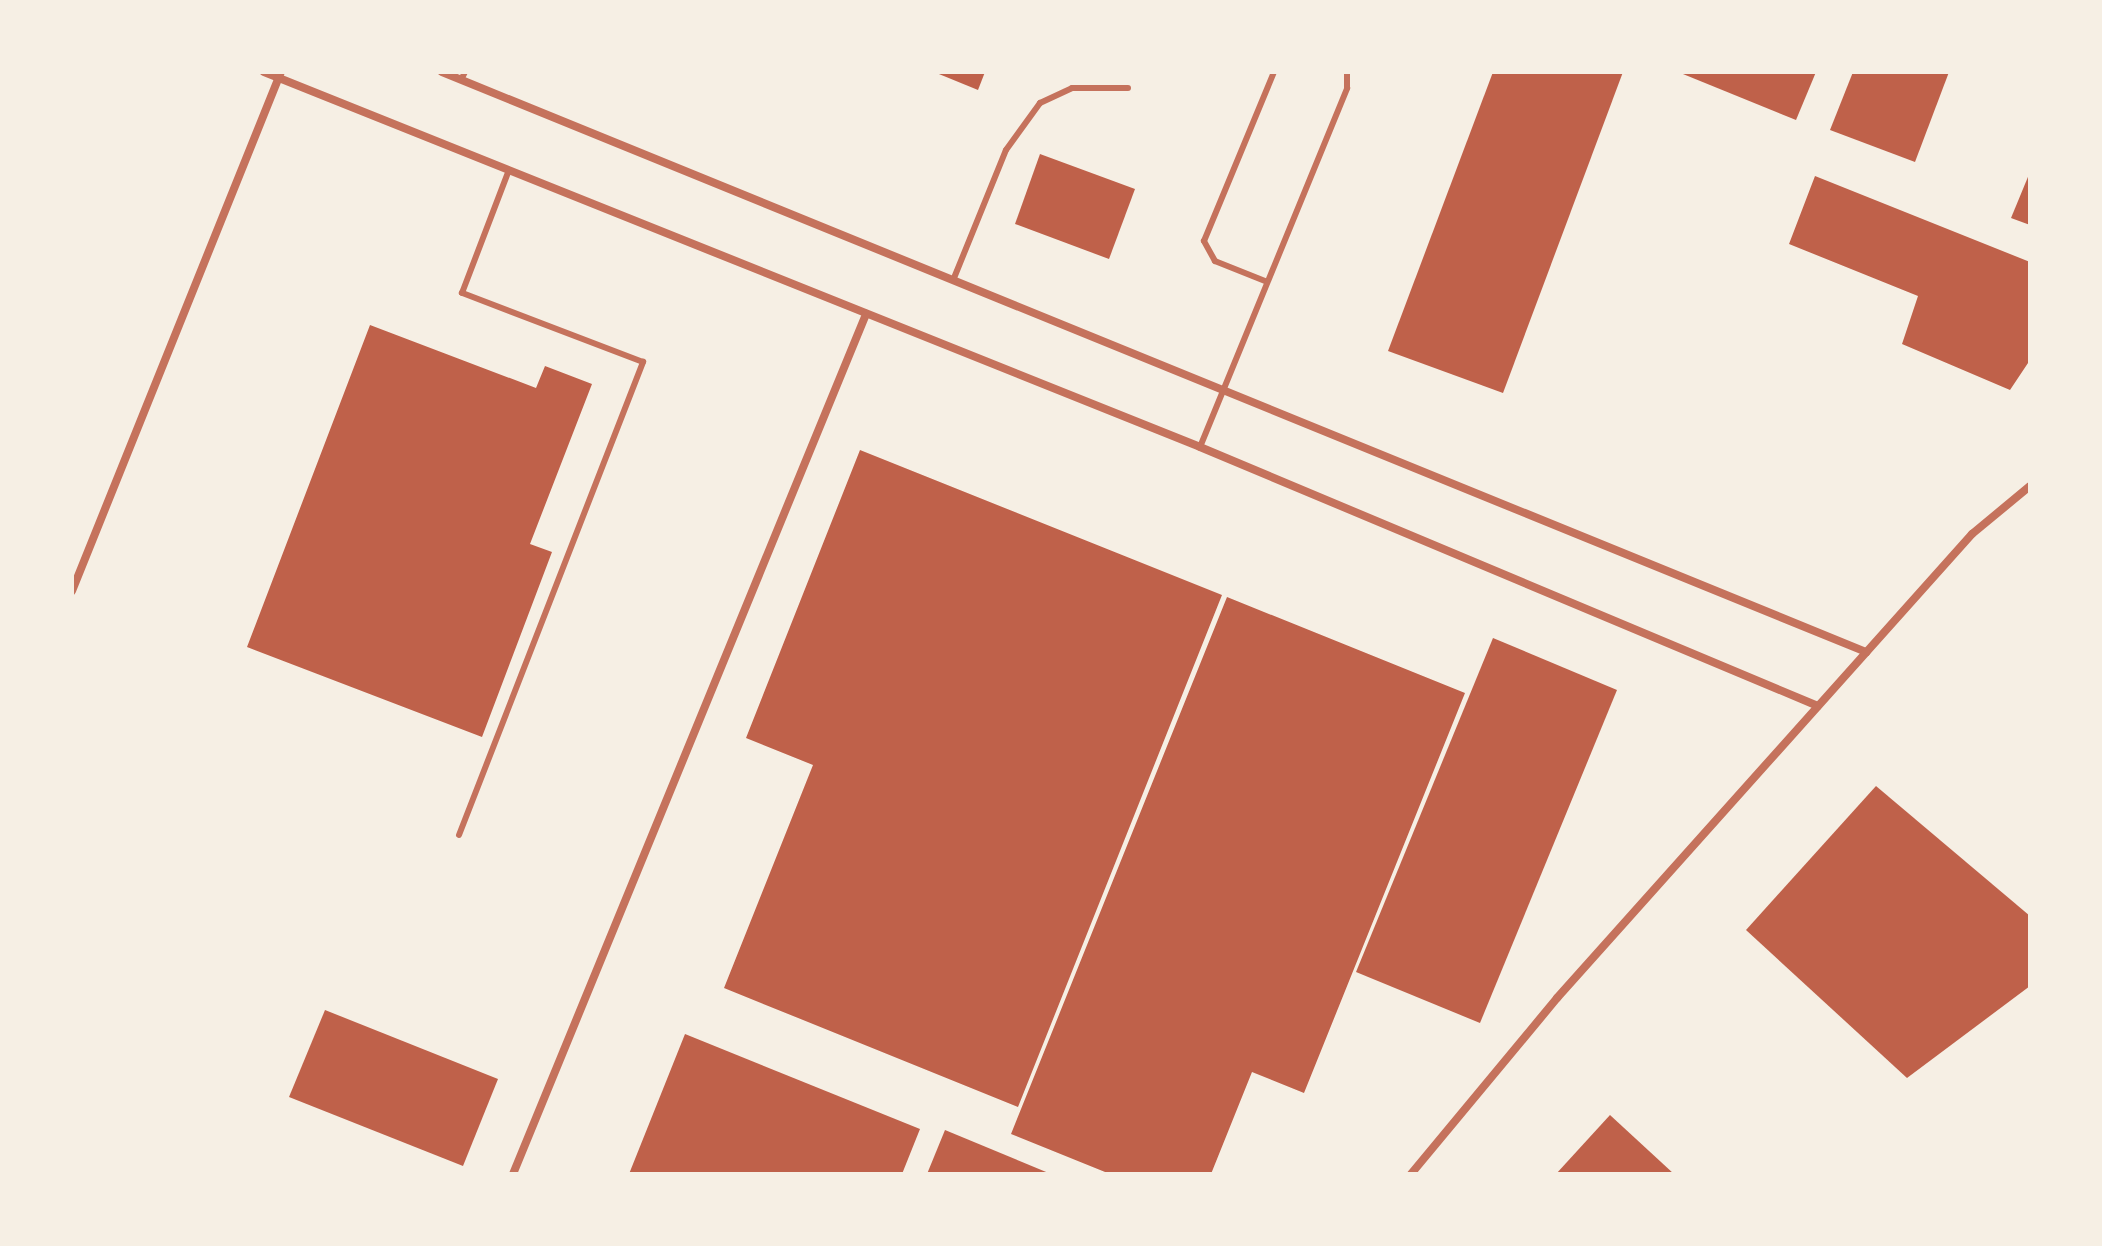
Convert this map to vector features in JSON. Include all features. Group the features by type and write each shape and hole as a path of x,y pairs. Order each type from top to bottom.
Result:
{"street":[{"path":"264,72 280,75 1200,447 1818,706"},
{"path":"442,72 463,76 1866,652"},
{"path":"72,591 280,75"},
{"path":"513,1174 866,314"},
{"path":"1411,1174 1818,706 1972,534 2030,486"}],"lane":[{"path":"1265,281 1215,261 1204,241 1274,72"},
{"path":"1200,447 1347,72"},
{"path":"954,278 1006,150 1040,103 1072,88 1128,88"},
{"path":"459,835 643,362 462,293 509,170"}],"building":[{"path":"934,72 985,72 978,90"},
{"path":"1493,72 1623,72 1503,393 1388,351"},
{"path":"1678,72 1816,72 1796,120"},
{"path":"1853,72 1949,72 1915,162 1830,130"},
{"path":"1040,154 1135,189 1109,259 1015,224"},
{"path":"2030,172 2030,225 2011,218"},
{"path":"1815,176 2030,262 2030,360 2010,390 1902,344 1918,296 1789,244"},
{"path":"370,325 536,388 545,366 592,384 530,544 552,552 482,737 247,647"},
{"path":"860,450 1222,595 1018,1107 724,988 813,765 746,738"},
{"path":"1227,597 1465,693 1304,1093 1252,1072 1211,1174 1110,1174 1011,1134"},
{"path":"1493,638 1617,690 1480,1023 1356,972"},
{"path":"1876,786 2030,916 2030,986 1907,1078 1746,930"},
{"path":"325,1010 498,1079 463,1166 289,1097"},
{"path":"685,1034 920,1129 902,1174 629,1174"},
{"path":"1610,1115 1674,1174 1556,1174"},
{"path":"945,1130 1051,1174 927,1174"}]}
